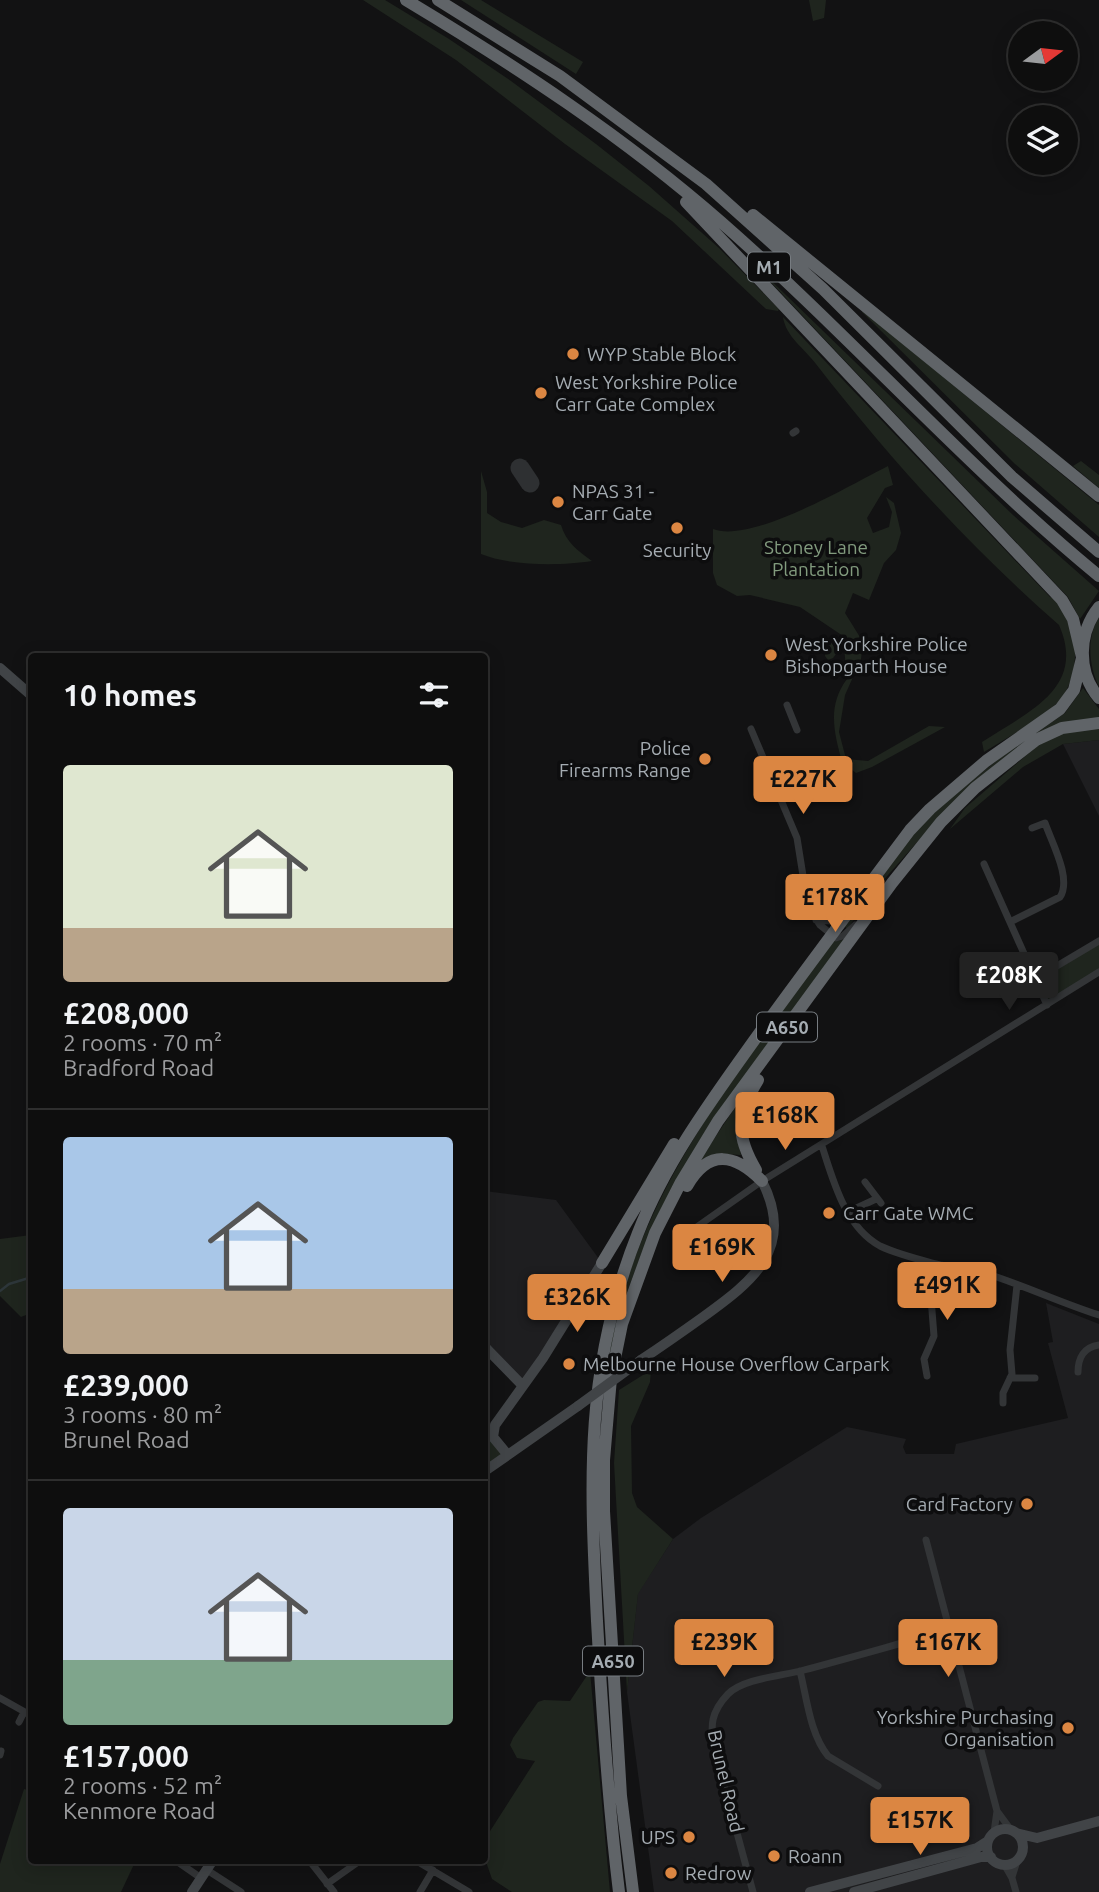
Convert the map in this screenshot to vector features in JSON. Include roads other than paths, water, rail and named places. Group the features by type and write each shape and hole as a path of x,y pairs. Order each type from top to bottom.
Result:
{"highway":[{"name":"M1","path":"406,0 475,41 567,103 720,221 809,303 1009,498 1099,576"},
{"name":"M1","path":"438,0 560,76 706,184 822,289 1012,477 1099,552"},
{"path":"648,163 1062,600 1073,619 1089,684 1099,698"},
{"path":"706,184 743,207 1099,496"},
{"name":"A650","path":"619,1892 608,1797 591,1512 594,1409 609,1320 638,1231 666,1173 703,1112 910,830 930,809 986,761 1065,704 1074,691 1087,627 1098,609"},
{"name":"A650","path":"633,1892 621,1796 604,1511 606,1429 611,1378 622,1324 655,1233 681,1182 718,1121 892,883 950,814 975,788 1030,744 1062,728 1099,723"},
{"path":"762,1181 743,1146 741,1118 772,1048"},
{"path":"602,1263 674,1144 703,1112"},
{"path":"622,1324 670,1216 695,1173 708,1163 730,1159 742,1163 762,1181"}],"street":[{"path":"0,668 28,692"},
{"path":"787,705 797,730"},
{"path":"751,729 797,838 808,907 816,920 836,938 851,930 876,895 892,883"},
{"path":"1010,922 1060,897 1065,890 1065,879 1045,823 1032,828"},
{"path":"984,864 1047,1005"},
{"path":"816,920 831,921 846,914"},
{"path":"1035,979 1099,941"},
{"path":"691,1231 762,1181 1099,972"},
{"path":"822,1146 835,1186 848,1212 866,1236 879,1245 940,1265 974,1270 1099,1315"},
{"path":"488,1469 733,1296 758,1271 767,1257 774,1232 771,1198 762,1181"},
{"path":"848,1212 878,1201 865,1182"},
{"path":"507,1454 493,1437 495,1425 602,1263"},
{"path":"927,1376 919,1358 934,1336 930,1305 940,1265"},
{"path":"1003,1403 1003,1393 1013,1368 1010,1350 1017,1285"},
{"path":"1078,1372 1083,1353 1099,1345"},
{"path":"488,1349 523,1386"},
{"path":"1010,1378 1035,1378"},
{"path":"926,1540 996,1811 987,1847 991,1857"},
{"name":"Brunel Road","path":"753,1892 714,1748 711,1726 718,1708 729,1693 740,1686 949,1630"},
{"path":"800,1671 817,1739 828,1756 878,1786"},
{"path":"0,1698 28,1714 19,1722"},
{"path":"996,1811 1022,1843 1012,1878"},
{"path":"1004,1864 1020,1856 1037,1838 1099,1821"},
{"path":"810,1892 977,1847 1005,1829 1037,1838"},
{"path":"854,1892 981,1857 991,1857 1004,1864 1016,1892"},
{"path":"189,1864 207,1869 241,1892"},
{"path":"312,1864 334,1892"},
{"path":"327,1884 355,1864"},
{"path":"422,1864 470,1892"},
{"path":"192,1892 207,1869"},
{"path":"420,1892 433,1870"}],"waterway":[{"path":"0,1291 9,1284 28,1278"}],"place":[{"name":"WYP Stable Block","path":"573,354"},
{"name":"West Yorkshire Police Carr Gate Complex","path":"541,393"},
{"name":"NPAS 31 - Carr Gate","path":"558,502"},
{"name":"Security","path":"677,528"},
{"name":"West Yorkshire Police Bishopgarth House","path":"771,655"},
{"name":"Police Firearms Range","path":"705,759"},
{"name":"Carr Gate WMC","path":"829,1213"},
{"name":"Melbourne House Overflow Carpark","path":"569,1364"},
{"name":"Card Factory","path":"1027,1504"},
{"name":"Yorkshire Purchasing Organisation","path":"1068,1728"},
{"name":"UPS","path":"689,1837"},
{"name":"Roann","path":"774,1856"},
{"name":"Redrow","path":"671,1873"}],"park label":[{"name":"Stoney Lane Plantation","path":"816,558"}]}
